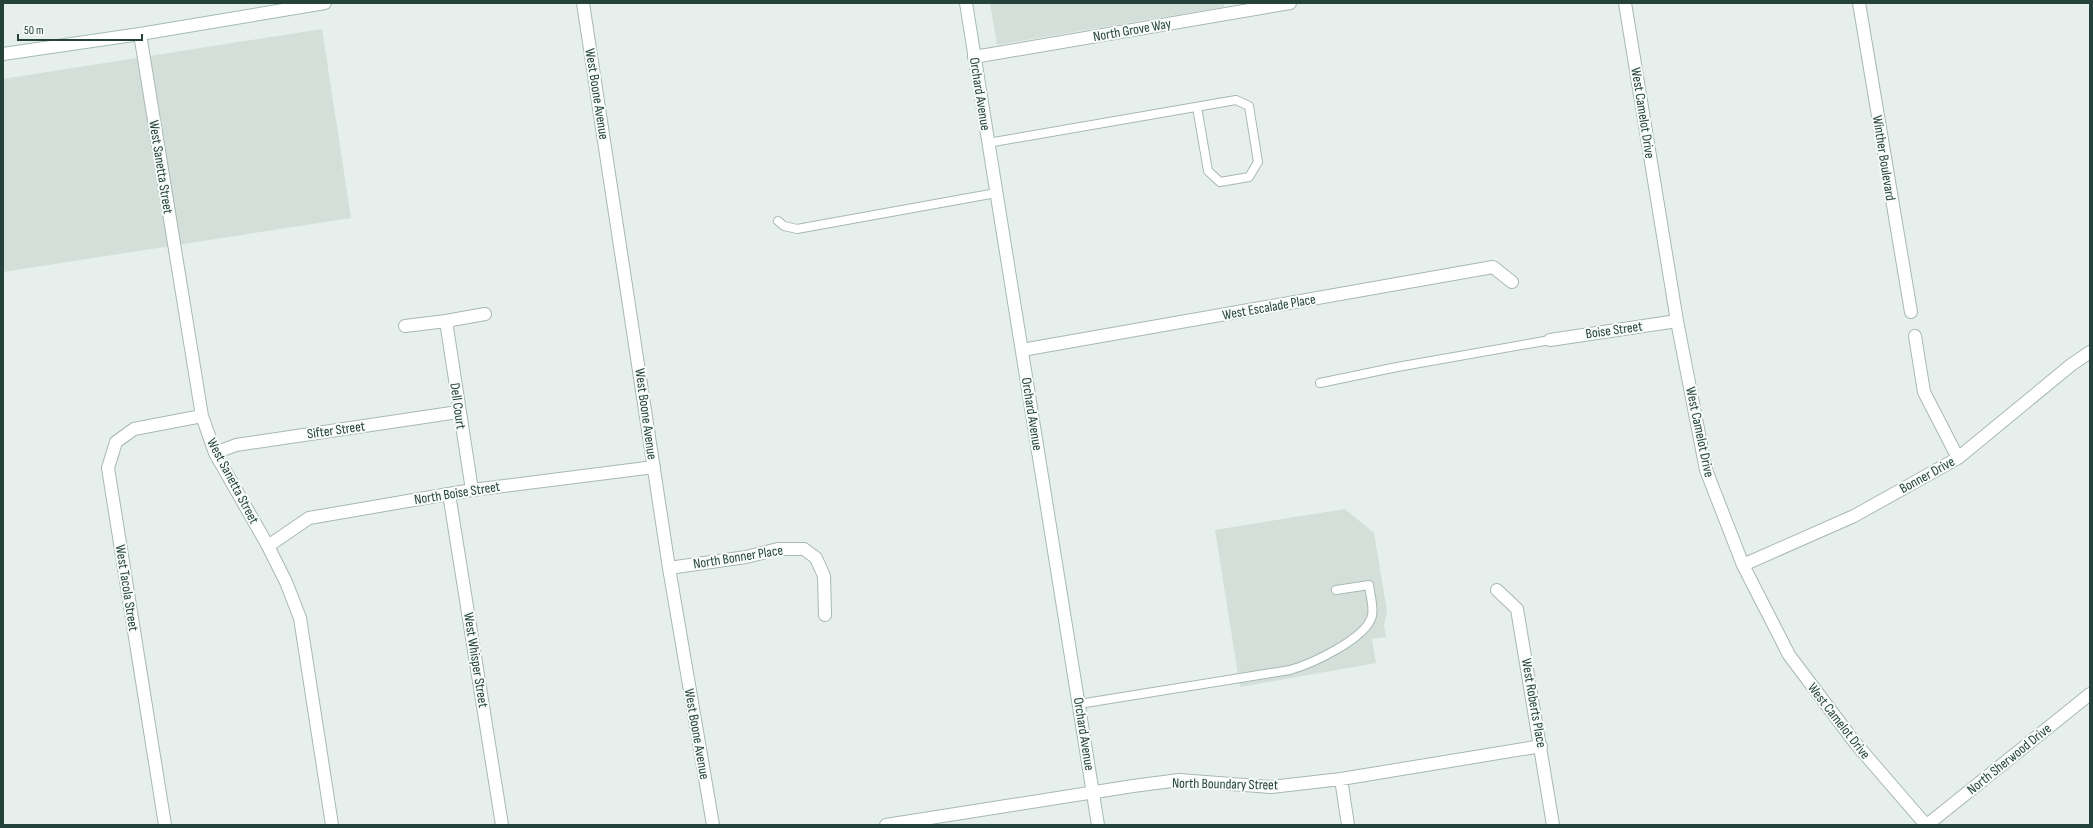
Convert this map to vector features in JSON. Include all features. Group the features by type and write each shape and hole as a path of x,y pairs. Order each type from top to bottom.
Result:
{"street":[{"path":"3,54 140,34 324,3"},
{"name":"West Boone Avenue","path":"583,3 669,568 713,825"},
{"name":"Orchard Avenue","path":"966,3 1098,825"},
{"name":"North Grove Way","path":"974,57 1290,3"},
{"name":"West Camelot Drive","path":"1625,3 1677,321 1706,470 1743,565 1789,654 1856,744 1926,825"},
{"name":"Winther Boulevard","path":"1859,3 1910,312"},
{"name":"West Sanetta Street","path":"140,34 202,416 215,453 268,546 286,582 300,618 332,825"},
{"name":"West Escalade Place","path":"1022,350 1492,267 1512,282"},
{"path":"405,326 485,314"},
{"name":"Dell Court","path":"446,321 458,412 472,490"},
{"name":"Boise Street","path":"1550,340 1677,321"},
{"path":"1914,336 1924,392 1958,458"},
{"name":"Bonner Drive","path":"1743,565 1854,516 1958,458 2070,365 2090,352"},
{"name":"Sifter Street","path":"215,453 236,445 458,412"},
{"name":"West Tacola Street","path":"165,825 108,468 116,442 134,429 202,416"},
{"name":"North Boise Street","path":"268,546 309,518 472,490 654,466"},
{"name":"West Whisper Street","path":"449,494 502,825"},
{"name":"North Bonner Place","path":"669,568 746,557 778,549 804,549 816,558 824,576 825,615"},
{"name":"West Roberts Place","path":"1498,590 1517,609 1553,825"},
{"name":"North Sherwood Drive","path":"1926,825 2090,694"},
{"name":"North Boundary Street","path":"886,825 1179,780 1271,787 1341,779 1541,746"},
{"path":"1341,779 1348,825"}],"lane":[{"path":"988,143 1236,100 1249,106 1258,162 1249,177 1220,182 1208,171 1197,107"},
{"path":"778,221 784,226 797,228 996,193"},
{"path":"1320,383 1397,366 1550,340"},
{"path":"1079,704 1290,670 1307,665 1333,653 1365,627 1372,616 1369,585 1336,590"}],"shaded area":[{"path":"990,3 1224,3 1224,7 997,45"},
{"path":"322,29 351,218 3,272 3,79"},
{"path":"1345,509 1374,533 1387,611 1384,625 1386,637 1372,639 1376,663 1240,687 1215,530"}]}
